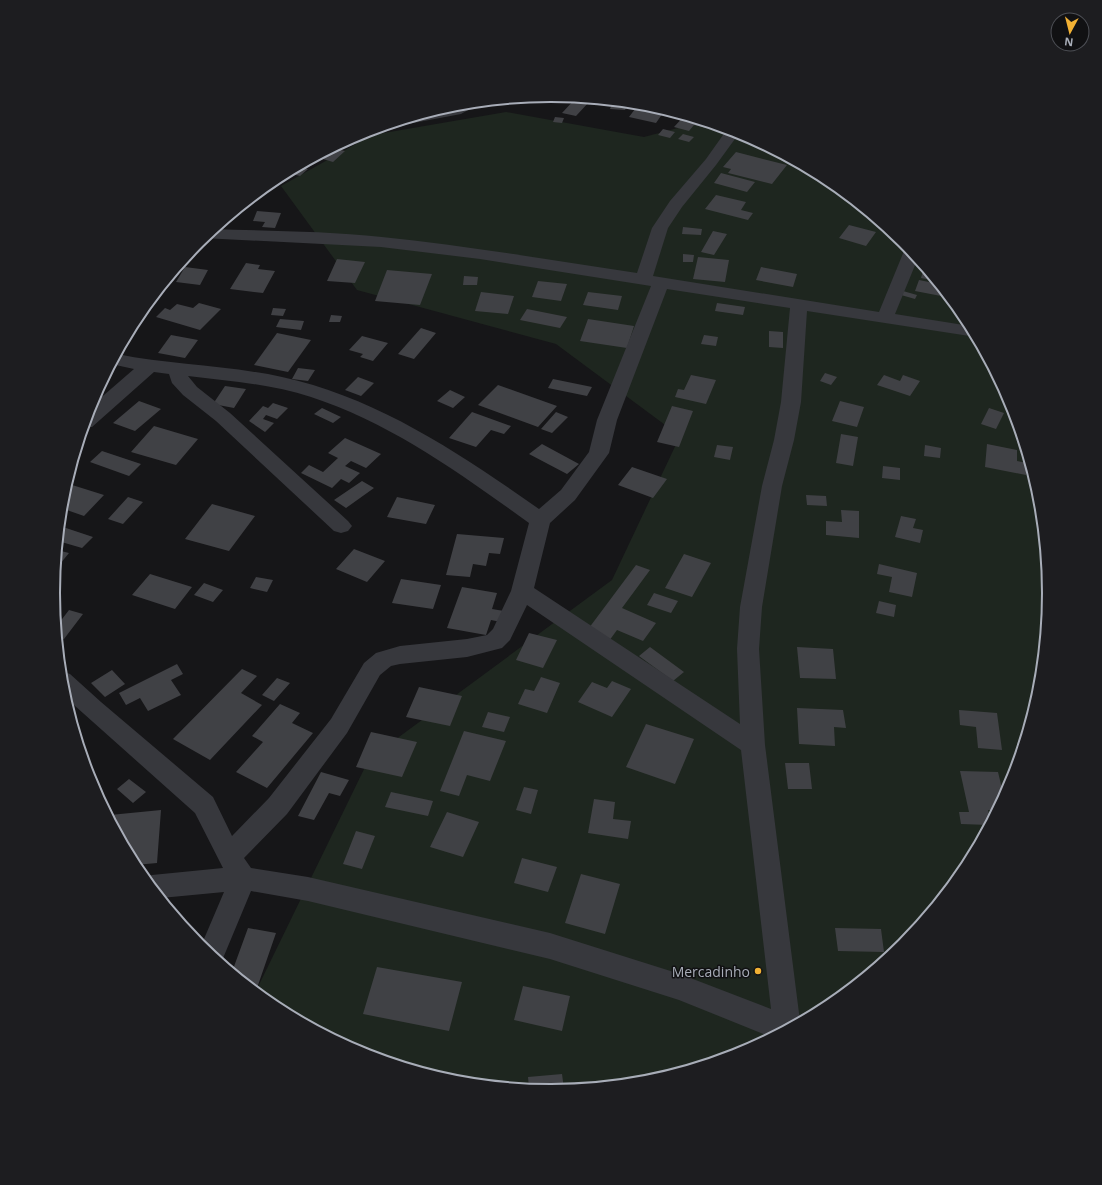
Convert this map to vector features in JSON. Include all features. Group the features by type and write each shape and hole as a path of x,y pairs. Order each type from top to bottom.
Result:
{"street":[{"path":"229,856 278,806 339,726 372,669 384,659 400,655 467,648 494,642 502,634 522,591 540,520 568,495 599,453 607,420 652,281 660,228 676,204 712,162 730,136"},
{"path":"215,234 302,236 381,242 480,254 966,331"},
{"path":"885,318 910,258"},
{"path":"786,1023 754,745 748,649 751,607 772,486 784,440 791,402 799,304"},
{"path":"119,360 148,367 239,376 283,384 328,396 391,423 463,466 540,520"},
{"path":"93,415 148,367"},
{"path":"178,369 179,379 190,391 223,417 341,526"},
{"path":"522,591 754,745"},
{"path":"69,686 98,714 204,805 229,856 243,878"},
{"path":"213,949 243,878"},
{"path":"158,886 243,878 308,889 550,946 680,987 781,1026"}],"shaded area":[{"path":"506,112 644,137 695,123 739,139 768,152 824,184 875,223 898,245 941,294 959,320 976,347 1005,405 1016,435 1033,497 1038,528 1042,592 1038,657 1033,688 1016,750 1005,780 976,838 959,865 941,891 898,940 875,962 824,1001 768,1033 739,1046 678,1067 615,1079 551,1084 487,1079 424,1067 363,1046 305,1018 258,987 369,759 612,580 680,436 556,344 357,290 281,186 376,134"}],"building":[{"path":"572,103 588,103 576,116 562,113"},
{"path":"611,106 626,108 625,110 610,109"},
{"path":"635,109 662,114 656,123 629,117"},
{"path":"555,117 564,118 562,123 553,122"},
{"path":"681,119 707,127 694,125 689,131 674,127"},
{"path":"663,129 675,132 670,138 658,135"},
{"path":"683,134 694,137 689,142 678,139"},
{"path":"339,150 345,151 333,162 323,159"},
{"path":"736,152 787,165 772,184 728,173 731,169 723,167"},
{"path":"304,168 308,169 300,176 294,174"},
{"path":"721,173 755,182 747,192 714,183"},
{"path":"716,195 746,202 741,210 753,213 748,220 705,209"},
{"path":"257,211 281,213 275,228 262,227 265,222 253,221"},
{"path":"849,225 876,232 866,246 839,238"},
{"path":"683,227 702,229 701,235 682,234"},
{"path":"713,231 727,234 714,255 701,252"},
{"path":"683,254 694,255 693,262 683,262"},
{"path":"698,257 729,260 725,282 693,279"},
{"path":"337,259 365,262 355,283 327,281"},
{"path":"246,263 260,265 258,269 275,271 263,293 230,289"},
{"path":"185,267 208,270 200,285 176,282"},
{"path":"761,267 797,274 793,287 756,280"},
{"path":"387,270 432,274 420,305 375,301"},
{"path":"923,272 929,279 921,278"},
{"path":"464,276 478,277 477,285 463,285"},
{"path":"919,280 931,282 942,295 941,296 915,291"},
{"path":"538,281 567,284 561,301 532,297"},
{"path":"903,291 917,295 915,299 901,295"},
{"path":"481,292 514,296 508,314 475,311"},
{"path":"588,292 622,296 618,310 583,305"},
{"path":"199,303 221,309 200,330 156,317 165,308 170,310 177,304 193,308"},
{"path":"717,303 745,307 743,315 715,311"},
{"path":"273,308 286,309 283,316 271,315"},
{"path":"527,309 567,317 560,328 520,320"},
{"path":"331,315 342,316 340,322 329,322"},
{"path":"280,319 304,321 301,330 276,327"},
{"path":"588,319 634,326 627,348 580,341"},
{"path":"421,328 436,333 414,359 398,354"},
{"path":"769,331 783,332 783,348 769,347"},
{"path":"277,333 311,340 288,372 254,365"},
{"path":"171,335 198,340 185,358 158,353"},
{"path":"704,335 718,337 716,346 701,344"},
{"path":"362,336 388,343 373,361 360,357 363,354 349,350"},
{"path":"298,368 315,370 308,381 292,379"},
{"path":"825,373 837,377 831,385 820,381"},
{"path":"691,375 716,380 706,404 675,397 678,389 684,390"},
{"path":"884,375 900,381 903,375 920,381 910,396 877,385"},
{"path":"358,377 374,383 361,396 345,390"},
{"path":"553,379 592,387 587,396 548,388"},
{"path":"498,385 557,406 538,427 478,405"},
{"path":"225,386 246,389 234,408 213,404"},
{"path":"450,390 465,397 453,408 437,401"},
{"path":"139,401 161,409 135,431 113,423"},
{"path":"840,401 864,407 857,427 832,421"},
{"path":"273,403 288,408 277,419 266,415 263,419 274,423 265,432 249,421 263,406 268,408"},
{"path":"672,406 693,411 679,447 657,442"},
{"path":"322,408 341,417 333,423 314,414"},
{"path":"989,408 1004,413 996,429 981,424"},
{"path":"472,412 511,426 504,434 491,430 476,447 449,438"},
{"path":"556,412 568,417 552,433 541,429"},
{"path":"154,426 198,439 176,465 131,452"},
{"path":"841,434 858,437 853,466 836,463"},
{"path":"345,438 381,454 366,468 351,461 345,466 360,473 349,483 341,479 332,488 301,473 309,465 323,472 338,458 328,453"},
{"path":"542,444 579,464 567,474 529,454"},
{"path":"987,444 1017,450 1017,461 1024,462 1026,475 985,467"},
{"path":"717,445 733,447 730,460 714,457"},
{"path":"925,445 941,448 940,458 924,456"},
{"path":"102,451 141,464 129,476 90,462"},
{"path":"883,466 900,468 900,480 882,478"},
{"path":"632,467 667,479 653,498 618,485"},
{"path":"362,481 374,488 346,508 334,500"},
{"path":"72,485 104,495 84,516 67,510"},
{"path":"806,495 826,496 827,506 807,505"},
{"path":"128,497 143,502 123,524 108,519"},
{"path":"397,497 435,505 426,524 387,517"},
{"path":"212,504 255,516 229,551 185,539"},
{"path":"841,510 859,511 859,538 826,535 826,521 842,522"},
{"path":"901,516 916,519 913,528 923,530 920,543 895,537"},
{"path":"64,527 93,537 82,548 63,542"},
{"path":"457,534 504,538 500,554 489,553 486,566 473,564 470,577 446,575"},
{"path":"354,549 385,561 367,582 336,569"},
{"path":"62,551 69,553 61,563"},
{"path":"684,554 711,563 692,597 665,588"},
{"path":"879,564 917,573 912,597 889,592 892,577 877,574"},
{"path":"636,565 650,570 622,608 656,623 643,641 617,630 609,641 586,632"},
{"path":"150,574 192,587 175,609 132,595"},
{"path":"256,577 273,580 267,592 250,588"},
{"path":"401,579 441,585 433,609 392,603"},
{"path":"204,583 223,590 213,602 194,595"},
{"path":"462,587 497,593 492,609 510,612 506,623 491,620 486,635 447,628"},
{"path":"654,593 678,601 671,613 647,605"},
{"path":"879,601 896,605 894,617 876,613"},
{"path":"69,610 83,614 64,639 62,639 61,621"},
{"path":"529,633 557,640 543,668 516,660"},
{"path":"650,647 684,672 673,681 639,656"},
{"path":"797,647 833,649 836,679 800,678"},
{"path":"177,664 183,674 171,680 181,695 148,711 140,698 126,705 119,693"},
{"path":"242,669 257,676 241,693 262,705 210,760 173,739"},
{"path":"112,670 125,684 105,697 91,683"},
{"path":"541,677 560,683 547,713 518,704 525,689 534,691"},
{"path":"277,678 290,683 274,701 262,695"},
{"path":"612,681 631,689 612,717 578,702 592,682 607,688"},
{"path":"419,687 462,696 450,726 406,717"},
{"path":"280,704 300,713 292,723 313,733 267,788 236,772 263,742 252,736"},
{"path":"797,708 843,710 846,728 834,727 835,746 799,744"},
{"path":"959,710 997,713 1002,750 978,748 976,727 960,725"},
{"path":"488,712 510,717 504,732 482,727"},
{"path":"646,724 694,739 675,784 626,767"},
{"path":"464,731 506,741 490,781 467,775 459,796 440,791"},
{"path":"371,732 417,742 402,777 356,767"},
{"path":"785,763 809,763 812,789 788,789"},
{"path":"960,771 998,772 1002,787 991,810 988,810 989,814 983,825 961,824 959,812 969,812"},
{"path":"321,772 349,780 340,796 329,793 314,820 298,816"},
{"path":"129,779 146,792 133,803 117,789"},
{"path":"524,787 538,790 531,814 516,810"},
{"path":"391,792 433,801 428,816 385,807"},
{"path":"594,799 615,802 613,819 631,821 628,839 588,833"},
{"path":"161,810 157,863 143,864 113,815"},
{"path":"447,812 479,822 463,857 430,847"},
{"path":"356,831 375,836 362,869 343,864"},
{"path":"522,858 557,867 548,892 514,883"},
{"path":"581,874 620,884 605,934 565,923"},
{"path":"248,928 276,933 258,986 234,967"},
{"path":"835,928 881,929 884,952 838,951"},
{"path":"377,967 462,982 449,1031 363,1014"},
{"path":"523,986 570,996 562,1031 514,1020"},
{"path":"562,1074 563,1083 529,1083 528,1077"}],"place":[{"name":"Mercadinho","path":"758,971"}]}
